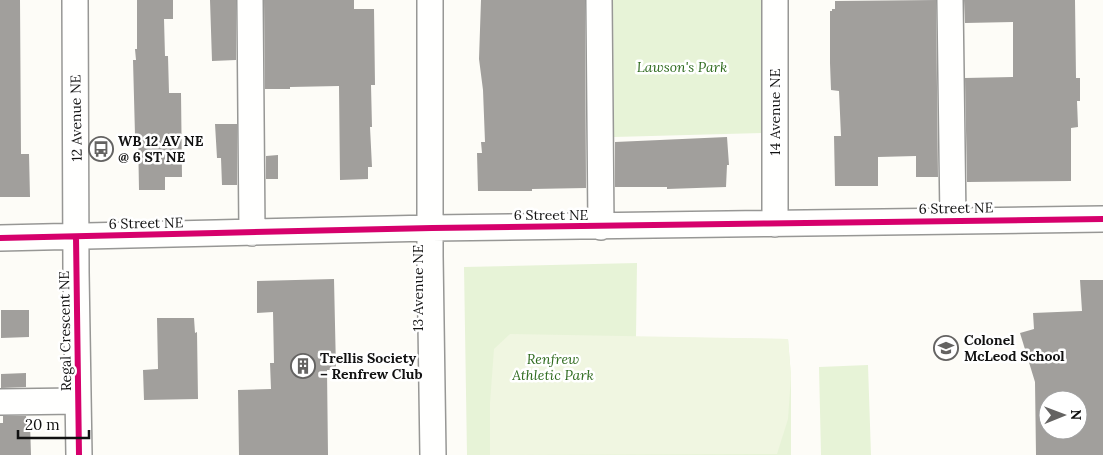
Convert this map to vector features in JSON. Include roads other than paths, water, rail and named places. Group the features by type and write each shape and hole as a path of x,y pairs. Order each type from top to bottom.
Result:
{"street":[{"name":"12 Avenue NE","path":"75,0 76,236"},
{"path":"250,0 252,233"},
{"name":"13 Avenue NE","path":"430,0 430,256 433,455"},
{"path":"599,0 600,227"},
{"name":"14 Avenue NE","path":"774,0 775,224"},
{"path":"950,0 952,220"},
{"name":"6 Street NE","path":"0,238 431,228 1103,219"},
{"name":"Regal Crescent NE","path":"76,236 79,455"},
{"path":"0,402 78,401"}],"place":[{"name":"WB 12 AV NE @ 6 ST NE","path":"101,149"},
{"name":"Colonel McLeod School","path":"946,348"},
{"name":"Trellis Society – Renfrew Club","path":"303,366"}],"park label":[{"name":"Lawson's Park","path":"682,67"},
{"name":"Renfrew Athletic Park","path":"553,368"}]}
